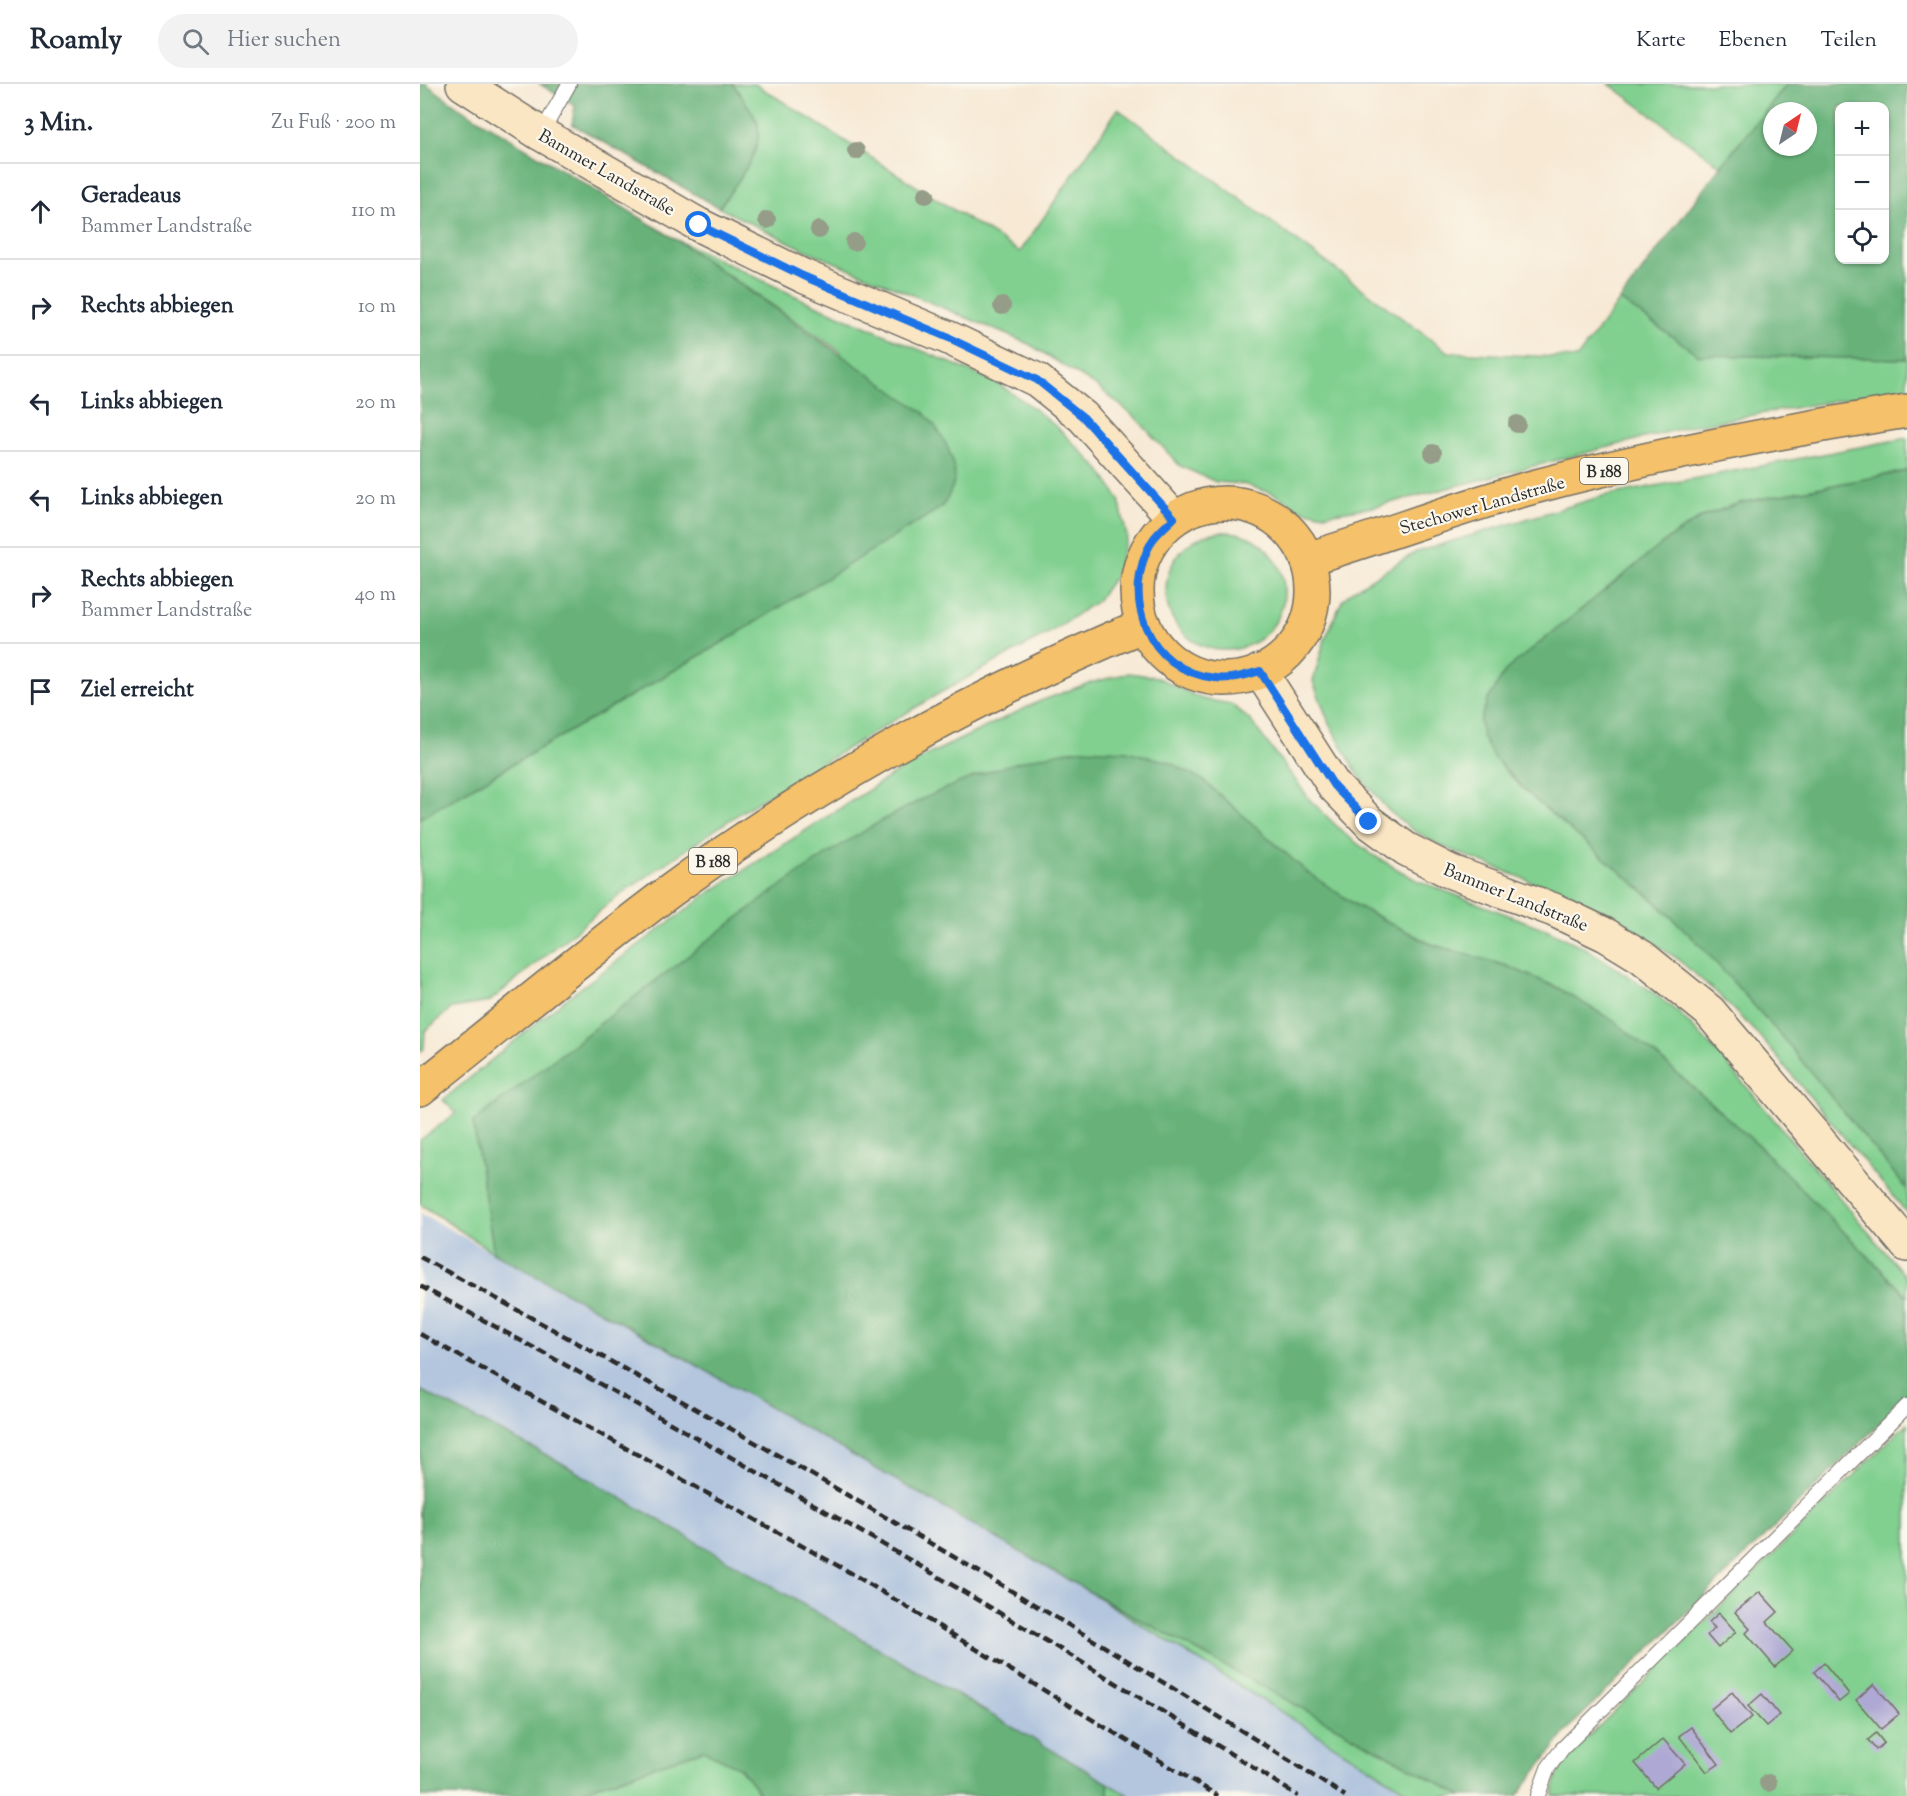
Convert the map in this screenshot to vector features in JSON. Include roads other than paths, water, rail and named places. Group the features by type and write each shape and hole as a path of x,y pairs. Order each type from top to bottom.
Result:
{"main road":[{"name":"Bammer Landstraße","path":"463,84 541,134 699,225 803,276 949,338 1037,380 1083,417 1174,518"},
{"name":"Stechower Landstraße","path":"1307,559 1444,513 1538,486 1756,435 1907,411"},
{"path":"1235,502 1265,512 1290,531 1307,559 1312,581 1312,603 1306,624 1287,652 1260,671 1238,677 1215,678 1192,672 1172,661 1156,645 1144,625 1137,596 1140,566 1153,539 1174,518 1203,505 1235,502"},
{"name":"B 188","path":"420,1089 667,894 751,835 921,733 1034,674 1144,625"},
{"name":"Bammer Landstraße","path":"1260,671 1334,786 1369,822 1406,849 1449,871 1554,910 1606,935 1659,970 1709,1011 1907,1245"}],"lane":[{"path":"541,134 569,84"},
{"path":"1538,1795 1548,1768 1562,1749 1907,1406"}],"railway":[{"path":"420,1257 655,1386 887,1518 1118,1655 1345,1796"},
{"path":"420,1286 532,1346 864,1533 1082,1662 1298,1796"},
{"path":"420,1334 851,1573 1218,1796"}]}
